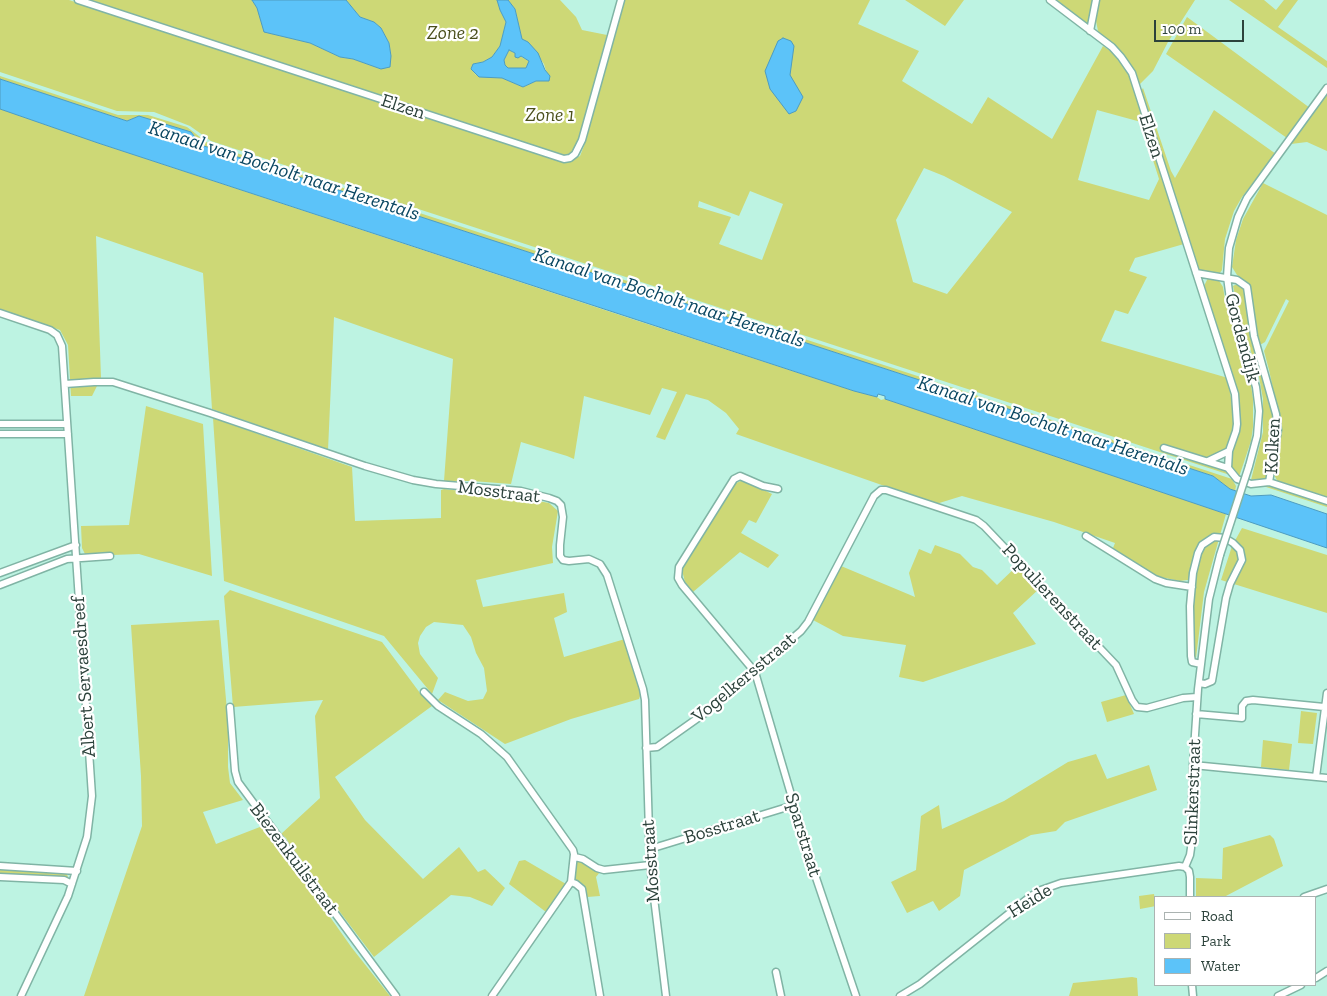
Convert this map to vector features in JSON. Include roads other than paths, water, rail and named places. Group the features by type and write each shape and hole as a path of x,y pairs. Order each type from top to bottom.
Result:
{"street":[{"name":"Elzen","path":"78,0 564,159 570,158 575,154 582,140 621,0"},
{"name":"Elzen","path":"1050,0 1117,52 1129,68 1235,394 1237,424 1229,452 1228,468"},
{"path":"1090,31 1096,0"},
{"name":"Gordendijk","path":"1249,466 1257,436 1259,411 1256,387 1230,298 1227,277 1229,248 1238,216 1247,198 1327,88"},
{"path":"1196,273 1227,277"},
{"name":"Kolken","path":"1227,277 1237,280 1247,287 1254,336 1276,414 1278,430 1270,482 1327,501"},
{"name":"Albert Servaesdreef","path":"0,313 50,330 59,338 62,346 92,796 87,837 77,871 68,896 21,996"},
{"name":"Mosstraat","path":"65,384 113,382 365,466 413,480 436,484 506,489 557,501 561,504 564,512 560,556 563,560 589,560 600,564 607,576 643,688 645,700 650,865 666,996"},
{"path":"0,424 67,424"},
{"path":"0,434 68,434"},
{"path":"1164,448 1228,468 1237,479 1250,484 1270,482"},
{"path":"1208,461 1229,452"},
{"name":"Slinkerstraat","path":"1190,896 1190,874 1185,867 1191,848 1197,697 1209,599 1220,555 1249,466"},
{"path":"755,672 678,578 682,563 734,479 740,476 763,486 778,489"},
{"name":"Vogelkersstraat","path":"646,748 657,747 705,713 793,639 808,622 874,496 881,490 886,490"},
{"name":"Populierenstraat","path":"886,490 976,520 984,526 1116,665 1137,707 1147,708 1183,698 1197,697"},
{"path":"1086,536 1155,579 1166,583 1192,587"},
{"path":"1199,683 1205,684 1212,681 1226,598 1230,584 1242,560 1237,545 1225,538 1214,537 1202,545 1198,552 1190,614 1191,656 1192,662 1201,664"},
{"path":"0,573 76,545"},
{"path":"0,585 67,559 110,556"},
{"name":"Sparstraat","path":"755,672 812,866 856,996"},
{"path":"424,692 438,706 481,734 508,757 573,850 575,857 571,872 571,882 492,996"},
{"path":"1316,777 1327,693"},
{"path":"1196,714 1242,718 1242,706 1246,701 1254,700 1324,707"},
{"name":"Biezenkuilstraat","path":"230,707 235,771 238,782 396,996"},
{"path":"1193,765 1327,778"},
{"name":"Bosstraat","path":"650,849 794,805"},
{"path":"575,857 604,870 650,865"},
{"path":"0,866 77,871"},
{"name":"Heide","path":"900,996 920,984 1041,890 1061,883 1179,866 1185,867"},
{"path":"0,877 64,880 72,884"},
{"path":"571,882 582,889 600,996"},
{"path":"1307,896 1327,889"},
{"path":"776,972 781,996"},
{"path":"1278,996 1299,986"}],"water":[{"path":"252,0 346,0 360,17 374,22 381,28 389,43 390,67 381,69 353,59 340,57 310,43 264,32 257,8"},
{"path":"497,0 508,0 515,9 522,39 528,42 538,53 545,70 550,76 549,81 536,81 523,87 502,78 479,77 471,69 473,64 483,62 492,57 500,46 506,22","holes":["509,50 515,53 515,57 521,56 529,61 526,68 508,68 505,65 504,60"]},
{"path":"783,38 791,41 794,46 790,75 803,97 796,111 789,114 770,89 765,71 778,41"},
{"name":"Kanaal van Bocholt naar Herentals","path":"0,79 127,121 139,116 191,132 201,145 1213,476 1230,489 1251,496 1271,495 1327,514 1327,548 885,399 885,396 878,394 877,397 854,391 98,143 0,109"}],"park label":[{"name":"Zone 2","path":"453,34"},
{"name":"Zone 1","path":"550,116"}]}
